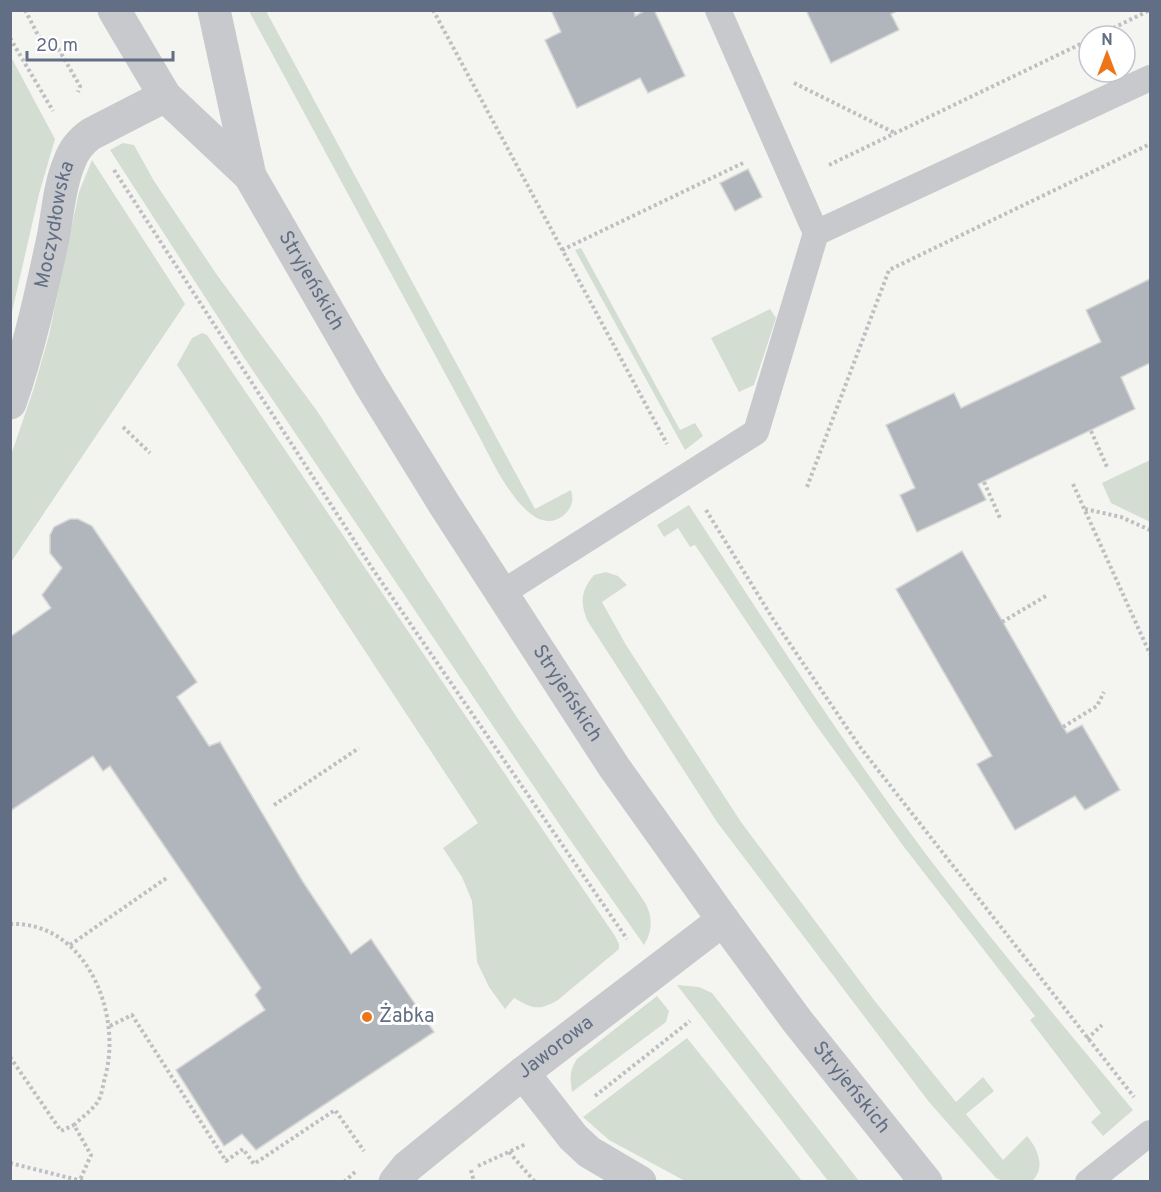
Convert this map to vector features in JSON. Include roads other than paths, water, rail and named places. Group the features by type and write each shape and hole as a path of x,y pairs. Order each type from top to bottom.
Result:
{"street":[{"name":"Stryjeńskich","path":"114,10 165,96 250,176 370,384 444,504 614,767 798,1022 926,1182"},
{"name":"Stryjeńskich","path":"214,10 250,176"},
{"name":"Moczydłowska","path":"10,402 22,368 36,312 60,192 69,161 86,137 165,96"},
{"name":"Jaworowa","path":"395,1182 407,1167 523,1072 723,920"},
{"path":"523,1072 573,1137 589,1152 640,1182"}],"lane":[{"path":"502,593 756,432 816,233 718,10"},
{"path":"816,233 1150,78"},
{"path":"1088,1182 1150,1133"}],"place":[{"name":"Żabka","path":"367,1017"}]}
